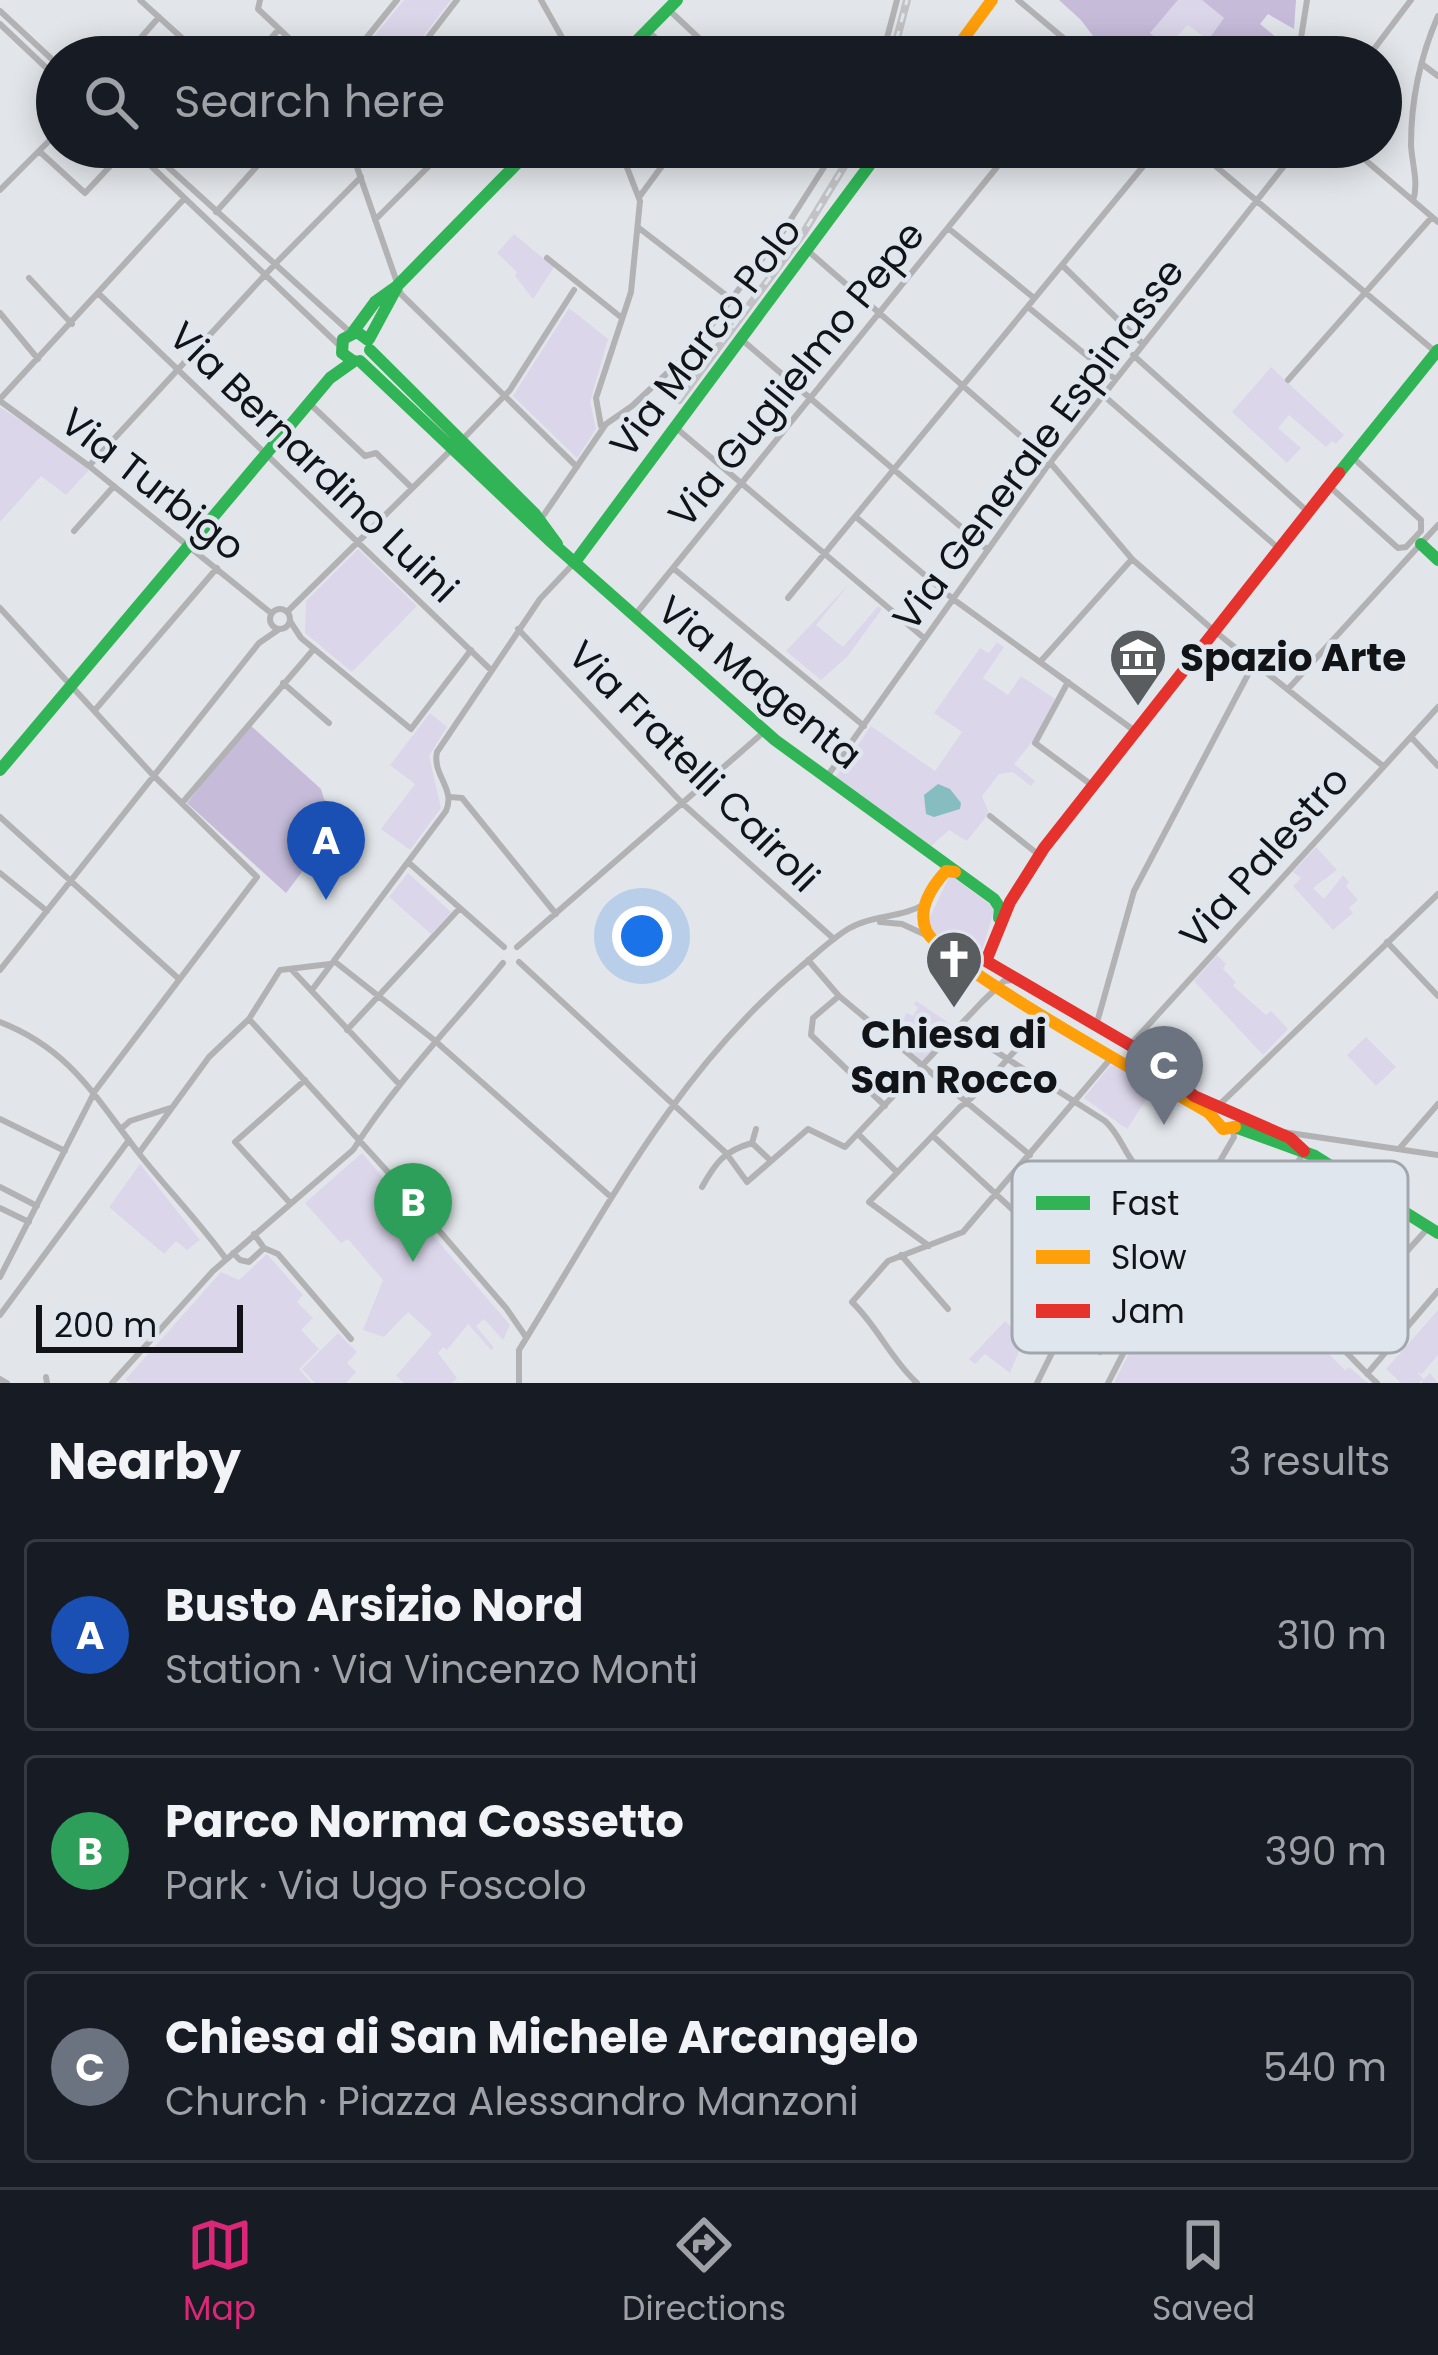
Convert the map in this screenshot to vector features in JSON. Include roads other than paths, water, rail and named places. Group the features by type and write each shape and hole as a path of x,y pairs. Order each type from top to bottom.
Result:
{"street":[{"path":"140,0 180,36"},
{"path":"260,0 258,9 286,36"},
{"path":"368,36 397,0"},
{"path":"429,36 457,0"},
{"path":"541,0 561,36"},
{"path":"888,36 897,0"},
{"path":"965,36 992,0"},
{"path":"1018,0 1061,36"},
{"path":"1301,36 1307,0"},
{"path":"1384,36 1411,0"},
{"path":"641,36 673,5 700,36"},
{"path":"0,11 36,44"},
{"path":"1413,202 1412,124 1420,63 1438,16"},
{"path":"142,36 159,17"},
{"path":"0,24 36,58"},
{"path":"273,36 279,29"},
{"path":"647,30 653,36"},
{"path":"1420,63 1438,76"},
{"path":"0,190 36,154"},
{"path":"58,168 85,193 109,168"},
{"name":"Via Magenta","path":"155,168 215,212 352,333"},
{"name":"Via Magenta","path":"164,168 266,274 457,444 633,617 765,731 994,899"},
{"path":"215,212 255,168"},
{"path":"358,168 396,287 577,466"},
{"path":"375,220 427,168"},
{"path":"356,352 352,333 375,302 396,287 512,168"},
{"path":"602,429 596,398 632,290 640,196 628,168"},
{"path":"640,196 661,168"},
{"path":"537,523 602,429 689,352 784,230 824,168"},
{"name":"Via Marco Polo","path":"575,562 868,168"},
{"name":"Via Guglielmo Pepe","path":"633,617 996,168"},
{"path":"788,598 1142,168"},
{"path":"979,964 1013,892 1212,629 1437,352 1218,168"},
{"name":"Via Generale Espinasse","path":"826,778 1050,463 1283,168"},
{"path":"1288,380 1435,220 1374,168"},
{"path":"89,466 361,177"},
{"path":"0,400 188,195"},
{"path":"638,227 731,299"},
{"path":"948,228 1035,298"},
{"path":"807,250 1050,463 1132,559 1383,766"},
{"path":"547,258 622,318"},
{"path":"1063,265 1142,343"},
{"path":"29,278 72,323"},
{"path":"0,770 356,352 396,287"},
{"path":"0,970 259,644 284,629 288,616 358,542 505,396 574,290"},
{"name":"Via Bernardino Luini","path":"99,295 490,670"},
{"path":"1028,307 1114,379"},
{"path":"0,313 38,359"},
{"path":"741,339 988,550"},
{"path":"1132,355 1307,511"},
{"path":"1102,395 1277,547"},
{"name":"Via Turbigo","path":"0,400 271,613"},
{"path":"309,403 365,456 376,453 412,488"},
{"path":"675,427 926,639"},
{"path":"1351,456 1421,520 1416,541"},
{"path":"1328,485 1398,548 1416,541"},
{"path":"74,531 114,486"},
{"path":"856,517 953,599 1135,731"},
{"path":"1288,689 1416,541 1438,525"},
{"path":"1416,541 1438,560"},
{"path":"1040,662 1132,559"},
{"path":"313,993 446,811 450,796 435,755 540,598 575,562"},
{"path":"95,710 217,568"},
{"path":"673,568 864,726"},
{"path":"0,608 155,776 257,877 95,1091 0,1277"},
{"path":"278,630 270,623 271,613 281,609 314,648 411,729 471,650"},
{"name":"Via Fratelli Cairoli","path":"518,629 682,803 834,939"},
{"path":"183,802 314,648"},
{"path":"1096,1026 1134,891 1254,663"},
{"path":"1068,682 1035,743 1093,786"},
{"path":"283,683 329,723"},
{"name":"Via Palestro","path":"1131,1044 1438,707"},
{"path":"408,862 504,947 517,947 765,731"},
{"path":"1411,737 1438,766"},
{"path":"450,796 462,798 556,914"},
{"path":"990,816 1040,856"},
{"path":"0,817 179,979"},
{"path":"928,936 922,923 925,904 940,864 933,855"},
{"path":"939,876 956,872"},
{"path":"0,874 47,911"},
{"path":"999,918 994,899 1013,892"},
{"path":"1227,1121 1387,942 1438,894"},
{"path":"520,1383 516,1356 672,1102 752,1009 834,939 855,925 925,904"},
{"path":"347,1030 459,908"},
{"path":"871,921 902,924 928,936 1131,1044 1227,1121 1438,1155"},
{"path":"1387,942 1438,996"},
{"path":"503,963 504,947"},
{"path":"503,963 513,966 519,962 517,947"},
{"path":"808,960 839,995 1030,1155"},
{"path":"139,1154 209,1057 249,1019 280,970 322,967 334,961"},
{"path":"334,961 436,1042 611,1197"},
{"path":"519,962 726,1153 747,1182 810,1129 845,1148 1008,979 1022,983"},
{"path":"112,1383 229,1256 352,1150 400,1084 503,963"},
{"path":"979,964 999,989 1209,1112 1304,1151"},
{"path":"290,967 400,1084"},
{"path":"839,995 809,1026 819,1046 885,1106"},
{"path":"1027,1039 1037,1012"},
{"path":"249,1019 359,1138 506,1308 526,1338"},
{"path":"928,1246 924,1238 869,1202 966,1102 974,1100 1027,1039 1052,1021"},
{"path":"0,1022 40,1040 95,1091 139,1154 229,1256 249,1262 264,1248"},
{"path":"959,1028 1116,1131 1132,1161"},
{"path":"1025,1161 1114,1056"},
{"path":"1143,1072 1157,1070 1156,1061"},
{"path":"290,1203 235,1143 305,1079"},
{"path":"1399,1149 1438,1104"},
{"path":"121,1129 130,1121 173,1106"},
{"path":"152,1114 157,1129"},
{"path":"0,1119 65,1151"},
{"path":"1219,1161 1234,1137 1227,1121"},
{"path":"752,1143 756,1129"},
{"path":"1274,1130 1322,1161"},
{"path":"858,1134 897,1172"},
{"path":"933,1136 1012,1209"},
{"path":"0,1315 129,1140"},
{"path":"702,1186 719,1156 752,1143"},
{"path":"752,1143 771,1161"},
{"path":"1299,1161 1304,1151"},
{"path":"916,1383 896,1364 874,1323 852,1302 886,1262 959,1236 1012,1176"},
{"path":"0,1187 37,1206"},
{"path":"0,1208 29,1222"},
{"path":"1408,1212 1435,1231 1408,1258"},
{"path":"254,1234 264,1248 278,1254 352,1339"},
{"path":"901,1255 948,1309"},
{"path":"1408,1326 1438,1291"},
{"path":"1037,1383 1051,1353"},
{"path":"1108,1383 1123,1353"},
{"path":"1346,1353 1377,1383"},
{"path":"1367,1373 1384,1353"}],"water":[{"path":"938,784 950,789 960,809 934,817 926,814 924,795"}],"railway":[{"path":"898,36 907,0"},
{"path":"679,400 804,232 843,168"}],"place":[{"name":"Spazio Arte","path":"1138,708"},
{"name":"Busto Arsizio Nord","path":"326,900"},
{"name":"Chiesa di San Rocco","path":"954,1010"},
{"name":"Chiesa di San Michele Arcangelo","path":"1164,1125"},
{"name":"Parco Norma Cossetto","path":"413,1262"}]}
